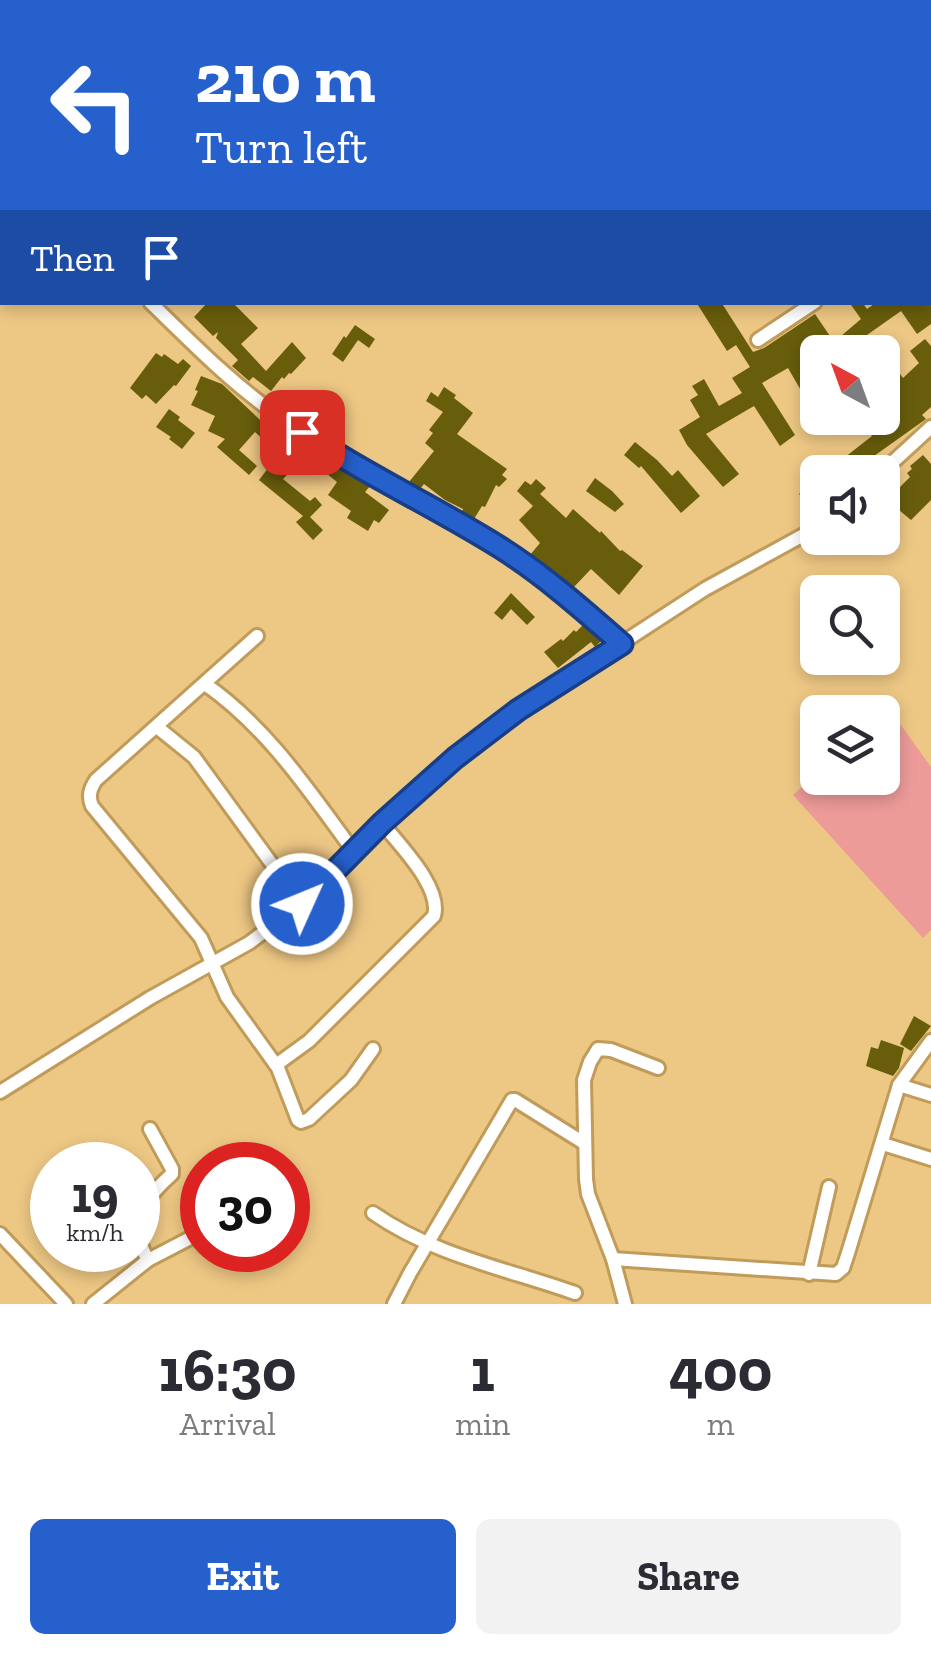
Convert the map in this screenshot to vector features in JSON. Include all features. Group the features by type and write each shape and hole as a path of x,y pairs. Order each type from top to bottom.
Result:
{"street":[{"path":"153,305 224,374 276,414 329,450 506,551 549,581 622,644"},
{"path":"758,340 810,305"},
{"path":"900,455 931,427"},
{"path":"0,1092 150,998 249,944 302,904 382,823 455,758 518,710 705,589 800,538"},
{"path":"257,636 96,780 90,801 201,938 228,997 276,1065 301,1122 350,1080 373,1049"},
{"path":"205,684 225,698 279,752 354,852"},
{"path":"157,727 194,757 302,904"},
{"path":"276,1065 310,1041 434,916 436,900 430,887 382,823"},
{"path":"613,1259 836,1274 843,1268 899,1086 931,1041"},
{"path":"625,1304 588,1194 584,1080 598,1049 658,1068"},
{"path":"899,1086 931,1096"},
{"path":"394,1304 512,1100 584,1143"},
{"path":"150,1128 158,1142"},
{"path":"883,1144 931,1159"},
{"path":"160,1147 172,1174 160,1184"},
{"path":"809,1274 828,1187"},
{"path":"373,1214 427,1244 575,1294"},
{"path":"0,1234 66,1304"},
{"path":"94,1304 133,1272"}],"shaded area":[{"path":"900,724 931,767 931,930 923,938 793,795 800,789 800,795 900,795"}],"building":[{"path":"205,305 235,305 258,328 241,344 266,371 292,342 306,358 271,391 253,377 249,381 232,366 238,360 216,338 218,332 213,336 194,317"},
{"path":"698,305 723,305 753,352 815,314 829,335 800,335 800,389 788,368 762,383 795,435 780,446 754,406 706,434 739,474 723,487 679,430 700,417 690,400 698,395 692,386 704,379 719,406 742,393 732,378 750,367 736,345 727,351"},
{"path":"851,305 864,305 867,309 873,305 931,305 931,324 917,334 901,311 867,335 842,335 861,319"},
{"path":"355,325 375,339 369,348 358,340 343,362 332,354"},
{"path":"925,339 931,346 931,407 922,415 926,419 875,455 848,455 871,435 900,435 900,374 903,378 919,363 910,351"},
{"path":"156,353 178,364 183,359 191,366 156,404 146,395 142,399 130,388"},
{"path":"201,376 222,384 276,435 281,430 312,450 283,479 310,501 315,497 322,505 310,517 323,530 313,540 296,522 303,516 259,480 279,454 255,432 239,450 257,466 249,475 217,447 225,439 208,431 215,416 191,405"},
{"path":"444,387 473,413 457,434 507,469 502,475 507,479 499,487 496,485 474,519 424,484 420,489 409,482 434,451 425,443 433,433 429,430 443,412 426,401 431,392 438,397"},
{"path":"169,409 195,433 182,449 156,427"},
{"path":"635,442 672,476 678,470 700,496 681,513 641,466 624,455"},
{"path":"923,455 931,464 931,500 911,520 900,511 900,487 910,477 910,466"},
{"path":"328,460 370,484 365,492 389,510 379,523 374,520 368,531 347,518 351,511 328,495 337,482 321,469"},
{"path":"595,478 624,504 615,512 586,491"},
{"path":"536,479 546,488 540,494 566,518 573,509 643,566 619,595 591,569 573,588 530,555 540,543 519,520 533,506 517,491 525,481 531,485"},
{"path":"511,593 535,617 527,625 511,609 502,620 494,613"},
{"path":"584,624 602,640 595,647 591,642 558,668 544,652"},
{"path":"914,1016 931,1026 911,1051 900,1044"},
{"path":"881,1040 904,1048 893,1076 866,1066 871,1047 878,1049"}],"route":[{"path":"302,432 506,551 549,581 622,644 518,710 455,758 382,823 302,904"}]}
